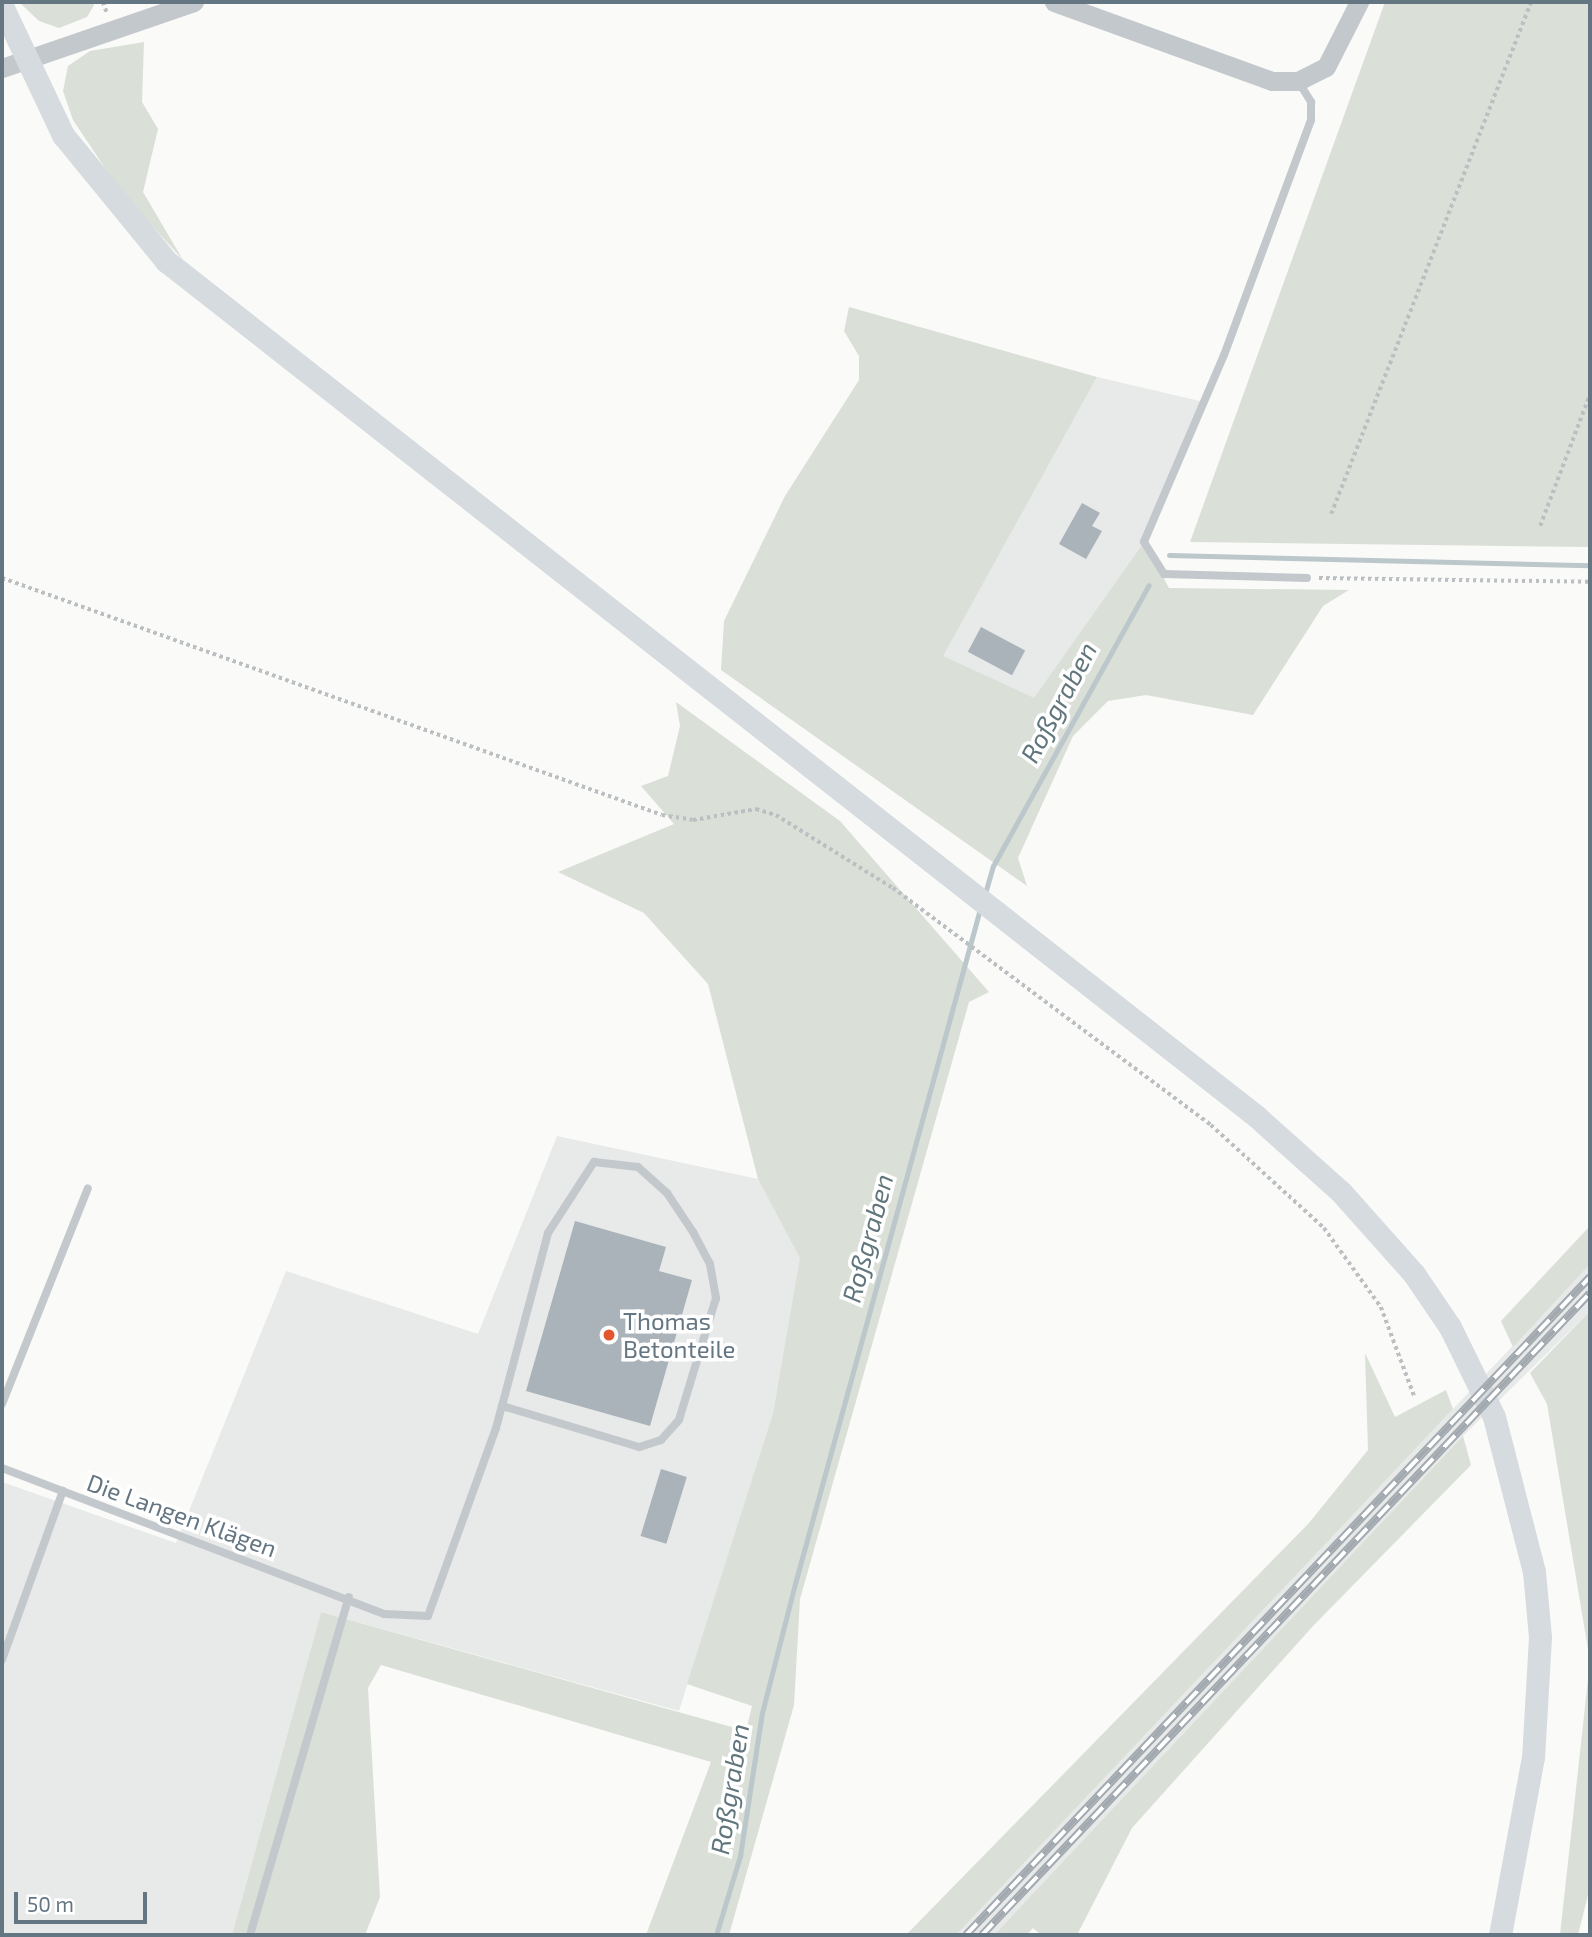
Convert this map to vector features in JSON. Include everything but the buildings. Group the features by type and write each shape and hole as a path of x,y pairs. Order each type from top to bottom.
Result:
{"main road":[{"path":"2,6 22,58 90,175 166,261 1256,1116 1341,1192 1414,1274 1471,1365 1494,1417 1527,1525 1540,1637 1533,1757 1500,1935"}],"street":[{"path":"22,58 194,2"},
{"path":"1055,2 1226,68 1298,81 1326,67 1340,49 1359,2"}],"lane":[{"path":"1298,81 1311,102 1311,120 1224,355 1144,542 1164,574 1307,578"},
{"path":"594,1162 638,1167 667,1193 693,1232 710,1264 716,1298 679,1420 661,1440 639,1447 502,1406 548,1233 594,1162"},
{"path":"2,1404 88,1188"},
{"name":"Die Langen Klägen","path":"2,1468 349,1597 401,1619 428,1616 502,1406"},
{"path":"2,1660 64,1491"},
{"path":"250,1935 349,1597"}],"path":[{"path":"1331,514 1531,2"},
{"path":"1539,526 1590,394"},
{"path":"2,578 662,815 693,820 755,809 776,815 893,888 987,962 1211,1125 1324,1228 1381,1307 1415,1398"},
{"path":"1307,578 1590,582"}],"shaded area":[{"path":"19,2 94,2 94,5 87,17 59,28 39,21"},
{"path":"1385,2 1590,2 1590,547 1190,542"},
{"path":"144,42 142,102 158,129 143,192 183,260 119,189 73,120 63,91 68,66 90,51"},
{"path":"849,307 1097,377 943,656 1034,698 1144,542 1169,588 1349,590 1323,606 1253,715 1146,695 1108,701 1073,736 1018,858 1027,886 721,670 724,621 785,496 859,380 859,356 844,331"},
{"path":"1097,377 1204,402 1144,542 1034,699 942,656"},
{"path":"676,702 840,821 989,992 969,1002 800,1599 794,1705 729,1935 646,1935 711,1762 381,1665 368,1688 380,1897 365,1935 232,1935 321,1612 746,1731 752,1706 687,1684 773,1413 800,1258 758,1179 708,984 644,913 558,872 674,824 641,786 668,776 680,726"},
{"path":"557,1136 758,1179 801,1258 773,1413 679,1711 321,1612 232,1935 2,1935 2,1482 176,1543 286,1271 478,1334"},
{"path":"1590,1226 1590,1264 1513,1347 1501,1321"},
{"path":"1590,1264 1590,1311 1463,1436 994,1935 956,1935"},
{"path":"1590,1311 1590,1661 1547,1404 1530,1373"},
{"path":"1365,1353 1395,1417 1446,1390 1453,1409 956,1935 906,1935 1309,1523 1368,1450"},
{"path":"1463,1436 1471,1465 1313,1626 1132,1828 1077,1935 1041,1935 1033,1928 1027,1935 994,1935"},
{"path":"1590,1661 1590,1887 1578,1935 1560,1935"}],"waterway":[{"name":"Roßgraben","path":"1169,555 1590,565"},
{"name":"Roßgraben","path":"984,897 993,866 1149,585"},
{"name":"Roßgraben","path":"716,1935 740,1856 762,1713 796,1580 980,909"}],"railway":[{"path":"966,1935 1590,1277"},
{"path":"982,1935 1590,1293"}],"place":[{"name":"Thomas Betonteile","path":"609,1335"}]}
